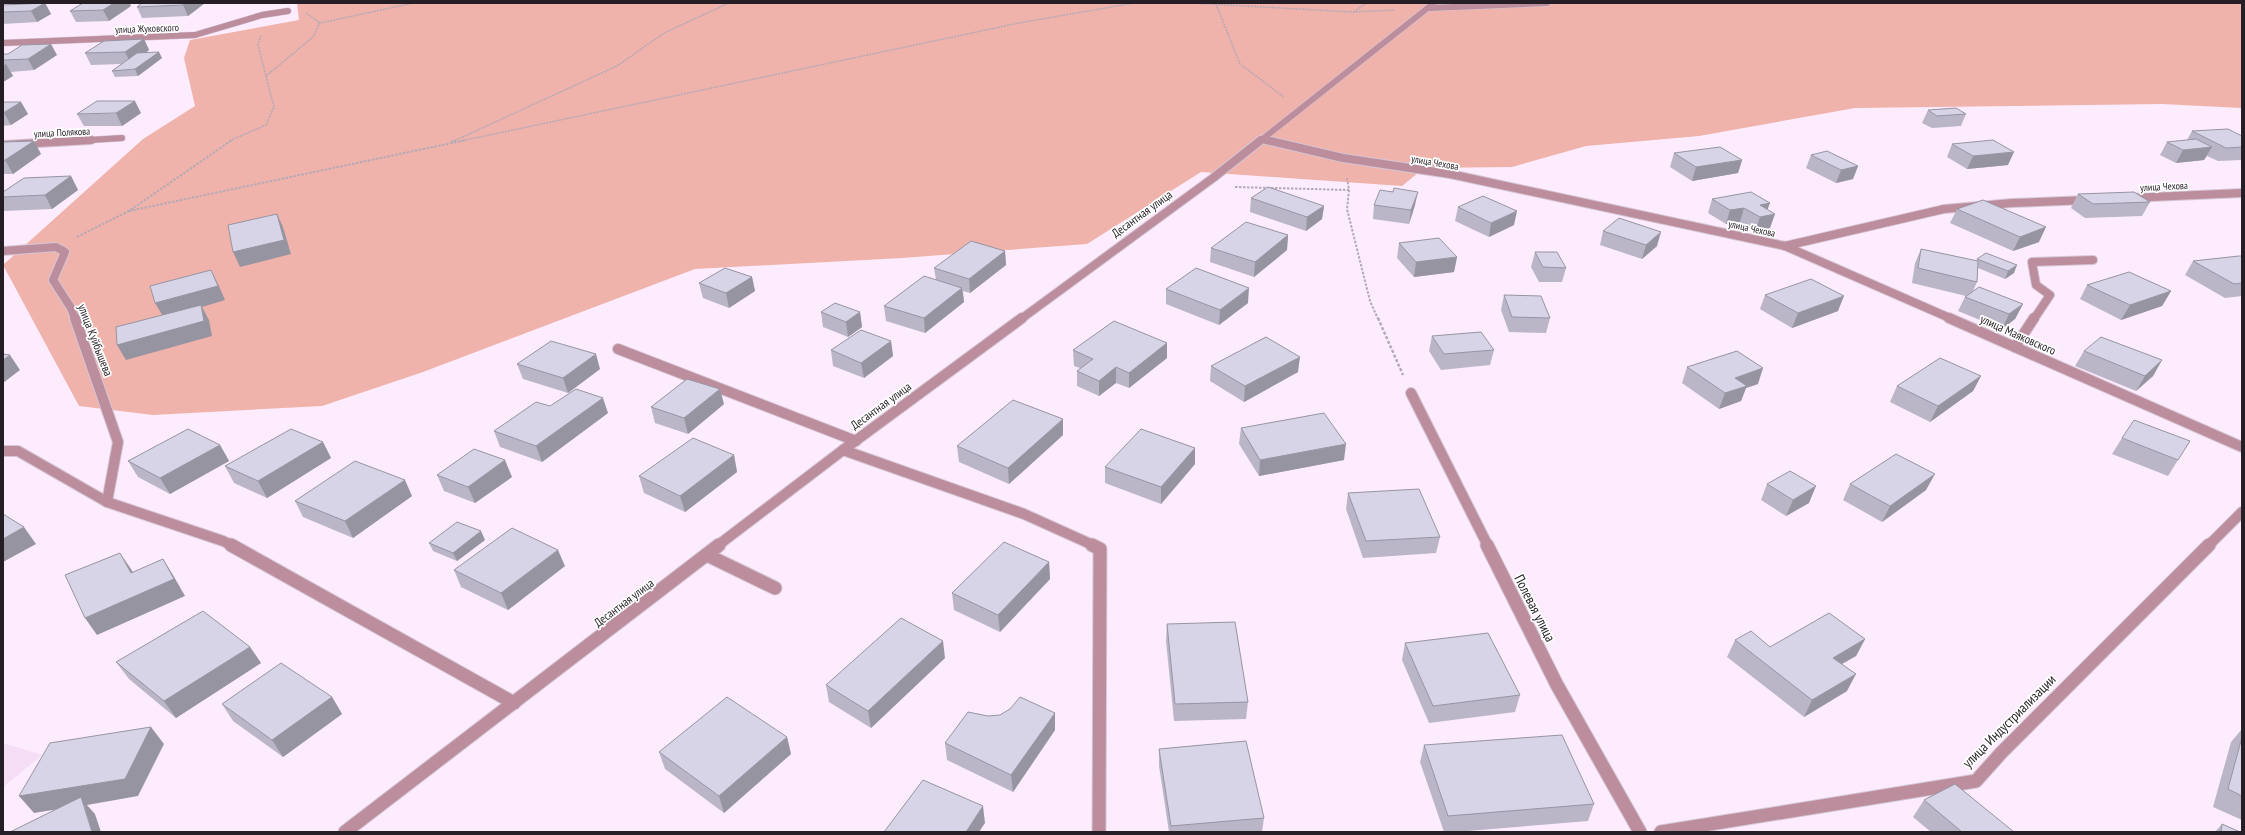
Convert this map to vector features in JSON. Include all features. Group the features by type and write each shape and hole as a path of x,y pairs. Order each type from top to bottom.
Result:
{"street":[{"name":"Десантная улица","path":"346,832 843,450 1213,178 1434,3"},
{"path":"1429,8 1546,3"},
{"name":"улица Жуковского","path":"3,42 196,35 262,15 288,11"},
{"name":"улица Полякова","path":"3,145 122,138"},
{"name":"улица Чехова","path":"1263,139 1343,158 1450,174 1785,246 1944,209 2012,203 2099,199"},
{"name":"улица Чехова","path":"2123,198 2242,193"},
{"name":"улица Маяковского","path":"1785,246 2242,447"},
{"path":"3,251 56,247"},
{"name":"улица Куйбышева","path":"56,247 65,252 53,280 71,308 118,442 107,502"},
{"path":"2015,347 2050,295 2036,284 2032,262 2094,260"},
{"path":"618,349 856,441"},
{"name":"Полевая улица","path":"1411,393 1557,685 1640,832"},
{"path":"843,450 1024,514 1100,549 1099,832"},
{"path":"3,451 18,451 107,502 223,541 514,703"},
{"name":"улица Индустриализации","path":"1661,832 1976,781 2001,753 2242,512"},
{"path":"707,555 776,588"}],"path":[{"path":"266,76 313,37 320,22 414,3"},
{"path":"445,144 617,66 664,33 729,3"},
{"path":"129,211 1011,25 1134,3"},
{"path":"1191,3 1353,12 1429,8"},
{"path":"1353,12 1366,3"},
{"path":"1216,4 1240,64 1300,110"},
{"path":"56,247 129,211 230,140 266,125 274,106 258,45 261,35 288,11"},
{"path":"1343,158 1349,190 1347,209 1370,301 1411,393"},
{"path":"1213,178 1228,186 1349,190"}],"shaded area":[{"path":"297,3 2242,3 2242,108 2162,104 1855,108 1699,136 1586,146 1512,167 1424,168 1402,186 1201,172 1087,244 902,258 695,269 423,372 322,406 153,415 79,406 3,265 143,139 195,106 184,58 190,40 299,20"},
{"path":"3,743 42,755 3,787"}],"building":[{"path":"45,3 31,11 3,12 3,5"},
{"path":"83,3 114,3 103,10 70,11"},
{"path":"142,3 185,3 183,5 137,7"},
{"path":"144,39 125,52 85,53 104,41"},
{"path":"51,44 28,59 3,60 3,54 8,54 22,45"},
{"path":"159,52 135,69 112,71 137,53"},
{"path":"97,101 135,101 116,113 77,114"},
{"path":"3,102 21,102 3,113"},
{"path":"1956,108 1966,114 1937,116 1928,110"},
{"path":"2228,129 2242,136 2242,147 2226,148 2192,131"},
{"path":"2196,139 2212,147 2183,150 2167,142"},
{"path":"1993,140 2014,152 1973,156 1952,144"},
{"path":"34,141 5,160 3,161 3,142"},
{"path":"1720,147 1742,160 1696,167 1674,153"},
{"path":"1827,151 1858,166 1841,170 1811,155"},
{"path":"71,176 45,195 3,197 3,192 24,178"},
{"path":"1268,187 1324,206 1307,217 1251,198"},
{"path":"1394,188 1418,192 1411,210 1374,205 1380,190 1393,192"},
{"path":"1751,192 1770,203 1760,205 1775,214 1760,217 1744,208 1730,210 1712,199"},
{"path":"2134,192 2150,202 2093,204 2078,194"},
{"path":"1483,196 1517,211 1491,223 1458,207"},
{"path":"1983,200 2046,227 2020,237 1957,209"},
{"path":"277,214 284,240 233,252 228,225"},
{"path":"1619,218 1661,232 1646,245 1603,231"},
{"path":"1246,222 1288,235 1255,262 1211,248"},
{"path":"1439,238 1457,257 1416,262 1399,243"},
{"path":"971,241 1005,251 969,279 934,268"},
{"path":"1921,249 1978,261 1977,282 1918,268"},
{"path":"1535,252 1557,252 1566,268 1543,267"},
{"path":"1986,253 2017,265 2008,271 1977,259"},
{"path":"2242,256 2242,283 2234,284 2193,261"},
{"path":"725,268 752,277 726,293 699,283"},
{"path":"1196,268 1249,288 1220,310 1166,289"},
{"path":"211,270 218,286 155,303 150,286"},
{"path":"2129,272 2171,291 2130,305 2087,285"},
{"path":"924,276 962,288 924,318 884,306"},
{"path":"1811,279 1844,296 1798,313 1765,295"},
{"path":"1979,287 2023,304 2009,314 1965,297"},
{"path":"1504,295 1541,296 1550,318 1512,317"},
{"path":"835,303 860,312 846,322 821,312"},
{"path":"201,305 204,321 117,345 116,327"},
{"path":"1114,321 1167,343 1129,373 1116,367 1099,381 1077,371 1093,359 1073,350"},
{"path":"861,330 891,341 861,363 831,350"},
{"path":"1481,332 1494,350 1444,354 1432,336"},
{"path":"1266,337 1300,357 1245,386 1211,366"},
{"path":"2101,337 2162,360 2145,376 2084,351"},
{"path":"551,341 596,354 563,378 517,364"},
{"path":"1737,351 1763,368 1735,378 1747,386 1725,393 1687,367"},
{"path":"3,354 10,355 3,360"},
{"path":"1940,358 1981,376 1938,406 1897,386"},
{"path":"687,379 720,389 684,418 651,407"},
{"path":"576,389 603,398 536,446 494,431 536,402 550,406"},
{"path":"1013,400 1063,419 1008,468 957,446"},
{"path":"1324,413 1346,444 1260,460 1241,428"},
{"path":"2134,420 2190,441 2178,460 2122,438"},
{"path":"188,429 220,445 160,478 128,461"},
{"path":"291,429 323,442 258,481 225,466"},
{"path":"1141,429 1195,448 1161,487 1105,467"},
{"path":"693,438 734,455 680,496 639,476"},
{"path":"474,449 505,460 468,487 437,475"},
{"path":"1896,454 1935,474 1890,506 1850,484"},
{"path":"355,461 405,480 345,521 295,501"},
{"path":"1790,471 1816,486 1793,500 1767,484"},
{"path":"1419,489 1440,537 1366,541 1348,493"},
{"path":"3,514 24,527 3,539"},
{"path":"457,522 481,531 453,553 429,543"},
{"path":"512,528 558,550 501,593 454,570"},
{"path":"1004,542 1049,562 998,615 952,593"},
{"path":"120,553 131,573 163,559 174,579 85,618 65,575"},
{"path":"203,611 250,647 164,701 116,662"},
{"path":"1829,613 1865,639 1833,658 1856,674 1812,700 1735,640 1751,631 1770,647"},
{"path":"901,618 943,641 868,711 826,685"},
{"path":"1235,622 1248,702 1175,704 1167,624"},
{"path":"1488,633 1520,695 1433,706 1405,643"},
{"path":"281,663 332,697 272,740 222,704"},
{"path":"727,697 787,737 719,796 659,752"},
{"path":"1020,697 1055,713 1011,775 945,743 968,712 988,716 1000,715 1010,709"},
{"path":"151,727 125,779 19,796 50,743"},
{"path":"1562,735 1594,804 1448,816 1424,745"},
{"path":"2242,737 2242,796 2228,789"},
{"path":"1246,741 1264,818 1171,826 1159,749"},
{"path":"923,780 983,806 966,832 884,832"},
{"path":"1955,784 2014,832 1962,832 1924,800"},
{"path":"81,797 92,832 10,832"},
{"path":"2222,824 2240,832 2221,832"}]}
